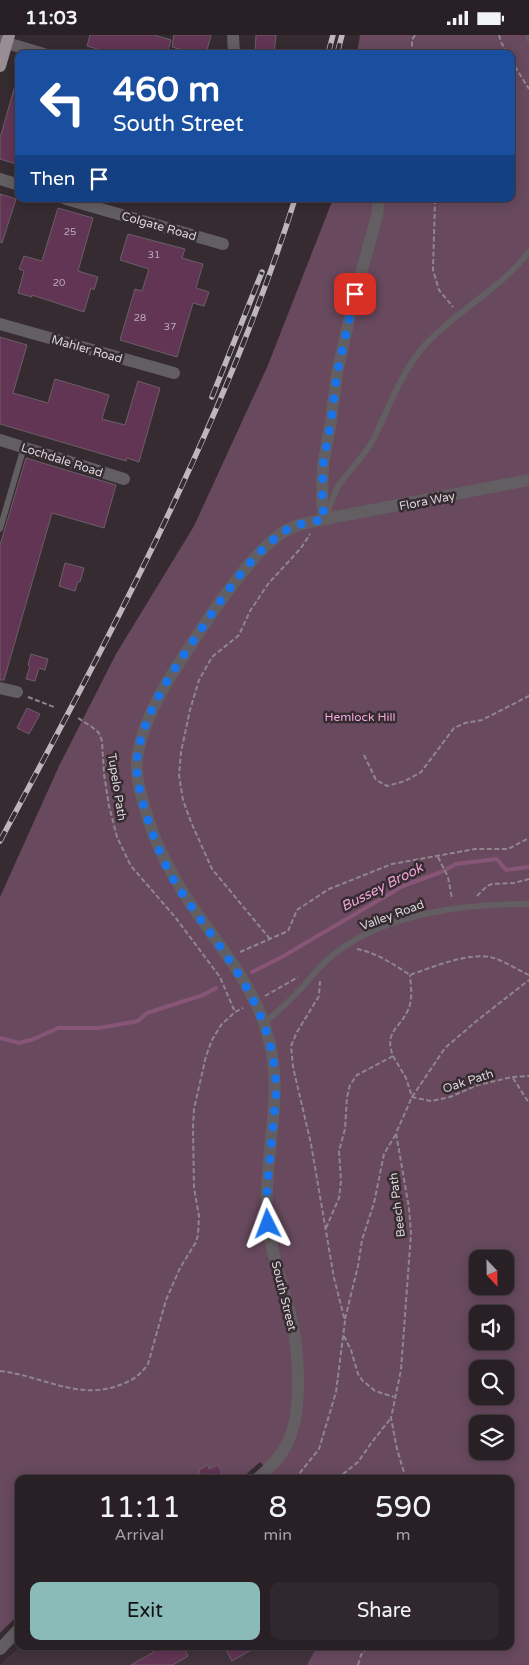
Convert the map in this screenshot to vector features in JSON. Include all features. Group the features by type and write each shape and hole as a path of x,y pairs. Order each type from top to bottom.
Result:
{"main road":[{"path":"0,65 5,40"}],"street":[{"path":"233,35 234,50"},
{"path":"5,40 33,50"},
{"path":"0,179 15,184"},
{"name":"Colgate Road","path":"76,202 223,244"},
{"path":"318,521 322,504 323,465 337,373 347,325 377,215 379,202"},
{"name":"Mahler Road","path":"0,324 174,373"},
{"name":"Lochdale Road","path":"0,440 124,479"},
{"name":"Flora Way","path":"318,521 529,480"},
{"name":"South Street","path":"261,1475 277,1460 290,1439 297,1393 292,1321 274,1258 268,1224 267,1189 276,1081 272,1047 255,1001 176,883 160,852 139,789 138,751 150,717 167,683 210,617 238,579 257,555 282,534 293,527 318,521"},
{"path":"0,688 16,693"},
{"path":"0,1649 15,1633"}],"lane":[{"path":"318,521 340,484 372,441 391,399 425,346 518,266 529,252"},
{"path":"0,529 24,447"},
{"name":"Valley Road","path":"264,1023 292,998 320,966 344,947 368,933 428,913 457,907 529,904"}],"path":[{"path":"412,50 412,40 415,35"},
{"path":"499,35 506,50"},
{"path":"515,66 529,89"},
{"path":"435,202 433,270 439,289 446,300 460,314"},
{"path":"270,939 212,869 183,800 180,775 181,752 190,709 199,680 212,657 239,635 250,611 268,584 310,537 318,521"},
{"path":"16,693 54,707"},
{"path":"364,755 376,780 387,786 406,781 421,771 454,728 465,723 482,720 529,696"},
{"name":"Tupelo Path","path":"78,718 99,733 102,741 109,806 117,837 131,866 175,917 220,977 236,1012"},
{"path":"230,961 236,954 288,931 297,910 329,889 392,864 475,849 508,849 528,837"},
{"path":"438,857 448,877 453,901 457,907"},
{"path":"473,906 477,896 487,886 529,879"},
{"path":"344,947 365,951 388,960 410,975 412,993 408,1010 392,1033 389,1045 406,1078 412,1097"},
{"path":"410,975 438,965 479,957 493,958 529,975"},
{"path":"320,966 319,996 291,1046 293,1067 311,1144 334,1277 344,1321"},
{"path":"264,997 298,977"},
{"path":"298,1475 319,1449 336,1392 344,1321 358,1266 362,1240 374,1203 384,1154 396,1133 412,1097 445,1047 529,980"},
{"path":"0,1371 85,1391 107,1389 130,1382 143,1372 148,1364 166,1300 180,1268 196,1242 198,1235 199,1216 194,1188 192,1127 194,1109 206,1056 212,1039 221,1025 243,1008"},
{"path":"326,1228 340,1198 339,1151 345,1129 347,1097 350,1085 357,1075 393,1056"},
{"name":"Oak Path","path":"412,1097 431,1101 450,1097 478,1085 512,1077 529,1076"},
{"path":"512,1077 529,1103"},
{"name":"Beech Path","path":"396,1133 409,1208 411,1233 401,1370 391,1419 405,1475"},
{"path":"343,1334 362,1380 375,1391 394,1397"},
{"path":"343,1475 358,1462 391,1419"},
{"path":"358,1665 361,1655 365,1650"}],"shaded area":[{"path":"16,1650 315,1650 307,1665 0,1665"}],"green space":[{"name":"Hemlock Hill","path":"360,35 529,35 529,1665 307,1665 315,1650 514,1650 514,1475 273,1475 260,1462 245,1475 15,1475 15,1618 0,1633 0,897 59,766 116,654 194,526 268,365 332,202 515,202 515,50 358,50"}],"building":[{"path":"90,35 154,35 171,40 168,50 100,50 87,46"},
{"path":"174,35 211,35 207,50 183,50 172,47"},
{"path":"256,35 276,35 274,50 255,50"},
{"path":"15,86 15,164 0,159 0,138"},
{"path":"0,194 15,199 15,202 2,243 0,242"},
{"path":"58,208 93,218 78,271 98,277 94,290 91,288 84,312 32,295 32,297 18,293 24,271 19,269 24,256 42,261"},
{"path":"128,234 185,249 182,258 203,264 196,288 209,292 204,306 193,303 177,357 120,340 135,289 142,291 149,269 120,260"},
{"path":"0,337 27,345 13,393 48,403 55,379 109,395 102,419 125,425 138,381 160,388 139,462 127,458 126,461 0,424"},
{"path":"26,458 116,485 104,528 52,513 4,680 0,680 0,545"},
{"path":"65,563 84,568 75,591 59,586"},
{"path":"31,654 48,659 45,670 39,668 35,681 26,679"},
{"path":"27,708 40,714 29,734 17,728"},
{"path":"208,1465 209,1469 218,1465 222,1473 219,1475 197,1475 200,1473 199,1470"},
{"path":"153,1650 185,1650 188,1656 173,1665 131,1665 154,1652"},
{"path":"226,1650 251,1650 232,1661"}],"waterway":[{"name":"Bussey Brook","path":"252,972 280,958 403,886 441,872 456,864 497,859 506,870 529,867"},
{"name":"Bussey Brook","path":"0,1038 19,1043 34,1039 58,1028 99,1028 138,1021 147,1013 203,995 216,988"}],"railway":[{"path":"329,50 333,35"},
{"path":"338,50 342,35"},
{"path":"0,841 83,685 200,446 235,365 294,202"},
{"path":"212,397 262,272"}],"route":[{"path":"268,1224 268,1170 276,1095 272,1047 255,1001 167,868 154,838 139,789 137,760 143,733 167,683 210,617 238,579 257,555 282,534 293,527 325,519 322,504 323,465 337,373 355,294"}]}
